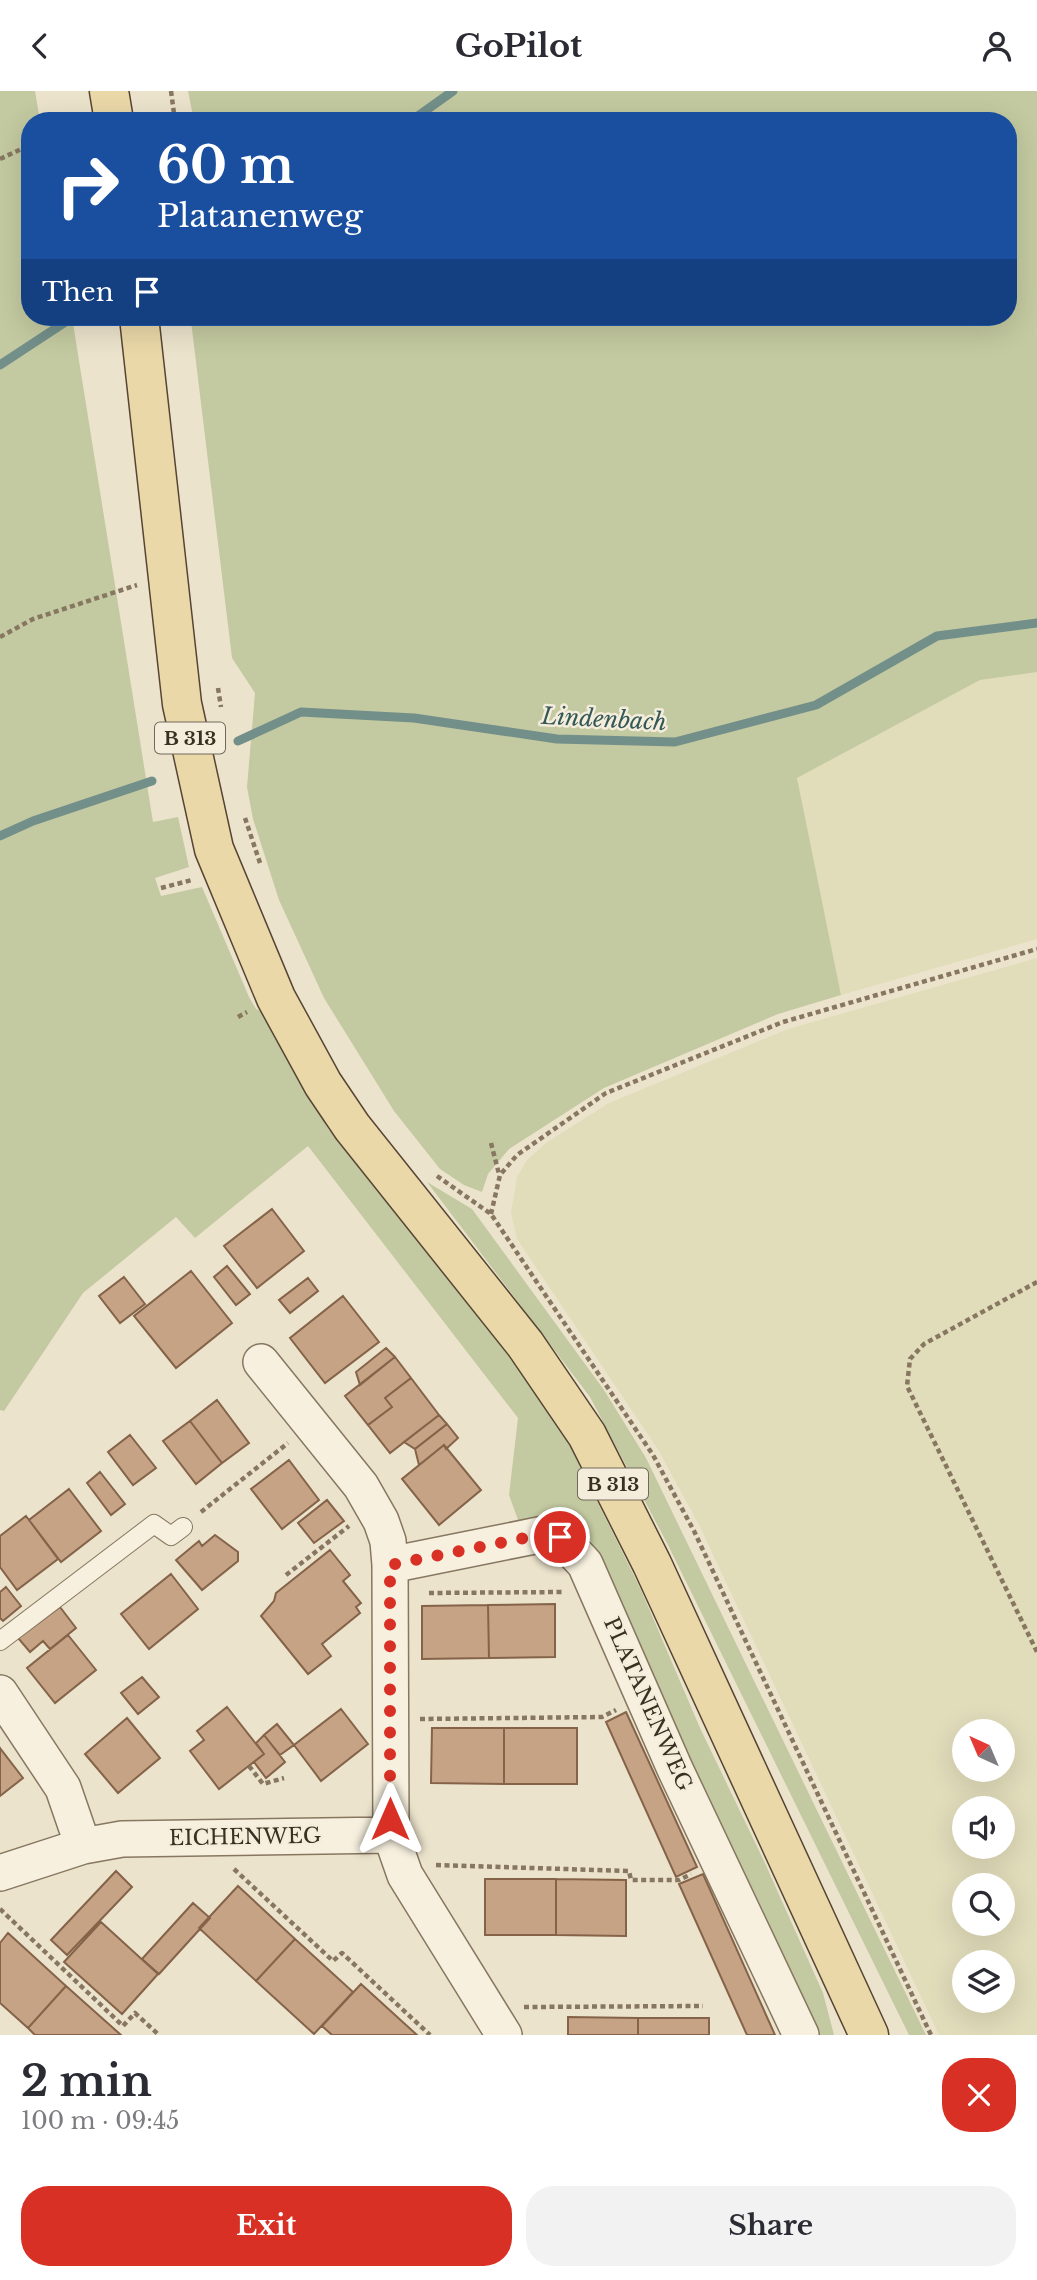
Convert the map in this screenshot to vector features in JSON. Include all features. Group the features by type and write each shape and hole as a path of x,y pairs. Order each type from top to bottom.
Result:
{"main road":[{"path":"109,91 112,112"},
{"name":"B 313","path":"140,326 182,704 214,849 276,998 323,1084 352,1127 525,1344 586,1435 631,1521 869,2035"}],"street":[{"path":"261,1362 313,1423 375,1507 388,1541 391,1835 405,1875 496,2023"},
{"name":"PLATANENWEG","path":"390,1579 544,1534 560,1537 575,1551 598,1591 643,1697 801,2035"},
{"path":"0,1693 63,1788 83,1846"},
{"name":"EICHENWEG","path":"0,1873 83,1846 122,1839 391,1835"}],"lane":[{"path":"0,1641 154,1524 171,1536 183,1527"}],"path":[{"path":"171,91 174,112"},
{"path":"0,159 21,149"},
{"path":"0,637 33,619 131,586"},
{"path":"216,677 223,718"},
{"path":"242,811 262,869"},
{"path":"491,1214 500,1175 517,1155 606,1093 783,1022 1037,949"},
{"path":"491,1143 500,1175"},
{"path":"435,1174 491,1214 653,1455 682,1509 931,2035"},
{"path":"1037,1282 924,1344 910,1359 907,1385 1037,1652"},
{"path":"183,1527 313,1423"},
{"path":"286,1575 375,1507"},
{"path":"390,1579 598,1591"},
{"path":"391,1719 602,1717 643,1697"},
{"path":"249,1766 263,1784 284,1778"},
{"path":"200,1837 333,1961 342,1953 430,2035"},
{"path":"405,1875 430,1865 629,1871 631,1880 679,1880 719,1862"},
{"path":"0,1909 123,2026 135,2013 159,2035"},
{"path":"496,2023 515,2007 703,2005"}],"shaded area":[{"path":"1037,672 1037,939 841,995 797,778 980,680"},
{"path":"1037,958 1037,2035 939,2035 700,1527 659,1451 517,1239 511,1213 517,1177 527,1160 546,1143 609,1103 788,1029"}],"green space":[{"path":"0,91 35,91 38,112 21,112 21,326 73,326 153,822 178,817 189,867 155,878 161,896 202,887 249,997 256,1009 264,1012 328,1129 535,1389 571,1448 641,1590 700,1728 764,1861 823,1993 834,2035 809,2035 793,1981 586,1531 569,1519 518,1520 509,1495 518,1418 308,1146 195,1238 176,1217 83,1293 4,1411 0,1410"},
{"path":"188,91 1037,91 1037,672 980,680 797,778 841,995 778,1014 604,1088 509,1149 488,1174 482,1192 464,1185 440,1169 394,1111 324,998 279,900 253,819 247,787 255,693 232,658 192,326 1017,326 1017,112 192,112"},
{"path":"427,1182 472,1209 604,1390 646,1458 926,2035 909,2035 668,1545 590,1397"}],"building":[{"path":"272,1209 304,1251 257,1288 224,1246"},
{"path":"227,1266 250,1294 236,1305 214,1277"},
{"path":"191,1271 232,1323 176,1368 134,1316"},
{"path":"124,1277 145,1304 120,1323 99,1296"},
{"path":"308,1278 318,1291 290,1313 279,1300"},
{"path":"343,1296 379,1342 325,1383 290,1338"},
{"path":"386,1348 395,1357 360,1385 356,1372"},
{"path":"395,1357 411,1378 385,1398 392,1407 368,1425 345,1396"},
{"path":"411,1378 439,1415 390,1453 368,1425 392,1407 385,1398"},
{"path":"217,1400 249,1443 222,1463 190,1421"},
{"path":"439,1415 447,1424 415,1449 404,1442"},
{"path":"190,1421 222,1463 196,1484 163,1441"},
{"path":"447,1424 458,1438 446,1449 444,1445 419,1465 415,1449"},
{"path":"130,1435 156,1468 133,1485 108,1452"},
{"path":"444,1445 481,1490 439,1525 402,1479"},
{"path":"289,1460 319,1500 282,1529 251,1489"},
{"path":"100,1472 125,1504 111,1515 87,1483"},
{"path":"69,1489 101,1531 61,1562 29,1520"},
{"path":"327,1500 344,1521 314,1543 298,1523"},
{"path":"26,1516 58,1559 17,1590 0,1567 0,1536"},
{"path":"215,1535 238,1552 238,1561 202,1590 176,1560 199,1541 202,1546"},
{"path":"330,1550 350,1575 343,1581 361,1603 356,1607 360,1613 322,1644 331,1656 308,1674 261,1616 274,1601 276,1593"},
{"path":"171,1574 198,1609 149,1649 121,1614"},
{"path":"6,1587 21,1606 3,1621 0,1618 0,1592"},
{"path":"555,1604 555,1657 489,1658 488,1605"},
{"path":"488,1605 489,1658 422,1659 422,1606"},
{"path":"60,1607 76,1628 50,1649 43,1641 30,1652 18,1638"},
{"path":"68,1635 96,1670 55,1703 27,1668"},
{"path":"142,1677 159,1697 138,1714 121,1693"},
{"path":"227,1707 264,1754 219,1789 190,1751 204,1740 197,1731"},
{"path":"341,1709 368,1744 321,1781 294,1745"},
{"path":"626,1712 697,1867 676,1877 606,1722"},
{"path":"127,1718 160,1758 118,1793 85,1754"},
{"path":"277,1724 294,1745 280,1755 264,1735"},
{"path":"432,1728 504,1728 504,1784 431,1783"},
{"path":"504,1728 577,1728 577,1784 504,1784"},
{"path":"264,1735 285,1762 266,1778 254,1762 264,1754 256,1743"},
{"path":"0,1748 23,1778 0,1796"},
{"path":"116,1871 132,1887 67,1955 51,1940"},
{"path":"703,1874 775,2035 747,2035 679,1884"},
{"path":"485,1879 556,1879 556,1935 485,1935"},
{"path":"556,1879 626,1880 626,1936 556,1935"},
{"path":"238,1886 295,1939 256,1981 199,1928"},
{"path":"193,1903 210,1918 159,1974 142,1959"},
{"path":"101,1922 158,1974 122,2014 64,1962"},
{"path":"8,1933 66,1986 28,2028 0,2003 0,1943"},
{"path":"295,1939 353,1992 314,2034 256,1981"},
{"path":"361,1984 417,2035 332,2035 322,2026"},
{"path":"66,1986 121,2035 35,2035 28,2028"},
{"path":"568,2017 638,2018 638,2035 568,2035"},
{"path":"638,2018 709,2018 709,2035 638,2035"}],"waterway":[{"path":"424,112 453,91"},
{"path":"0,365 59,326"},
{"name":"Lindenbach","path":"238,741 301,712 414,718 557,739 675,742 816,705 937,636 1037,623"},
{"name":"Lindenbach","path":"0,836 33,821 152,781"}],"route":[{"path":"390,1819 390,1565 544,1534 560,1537"}]}
